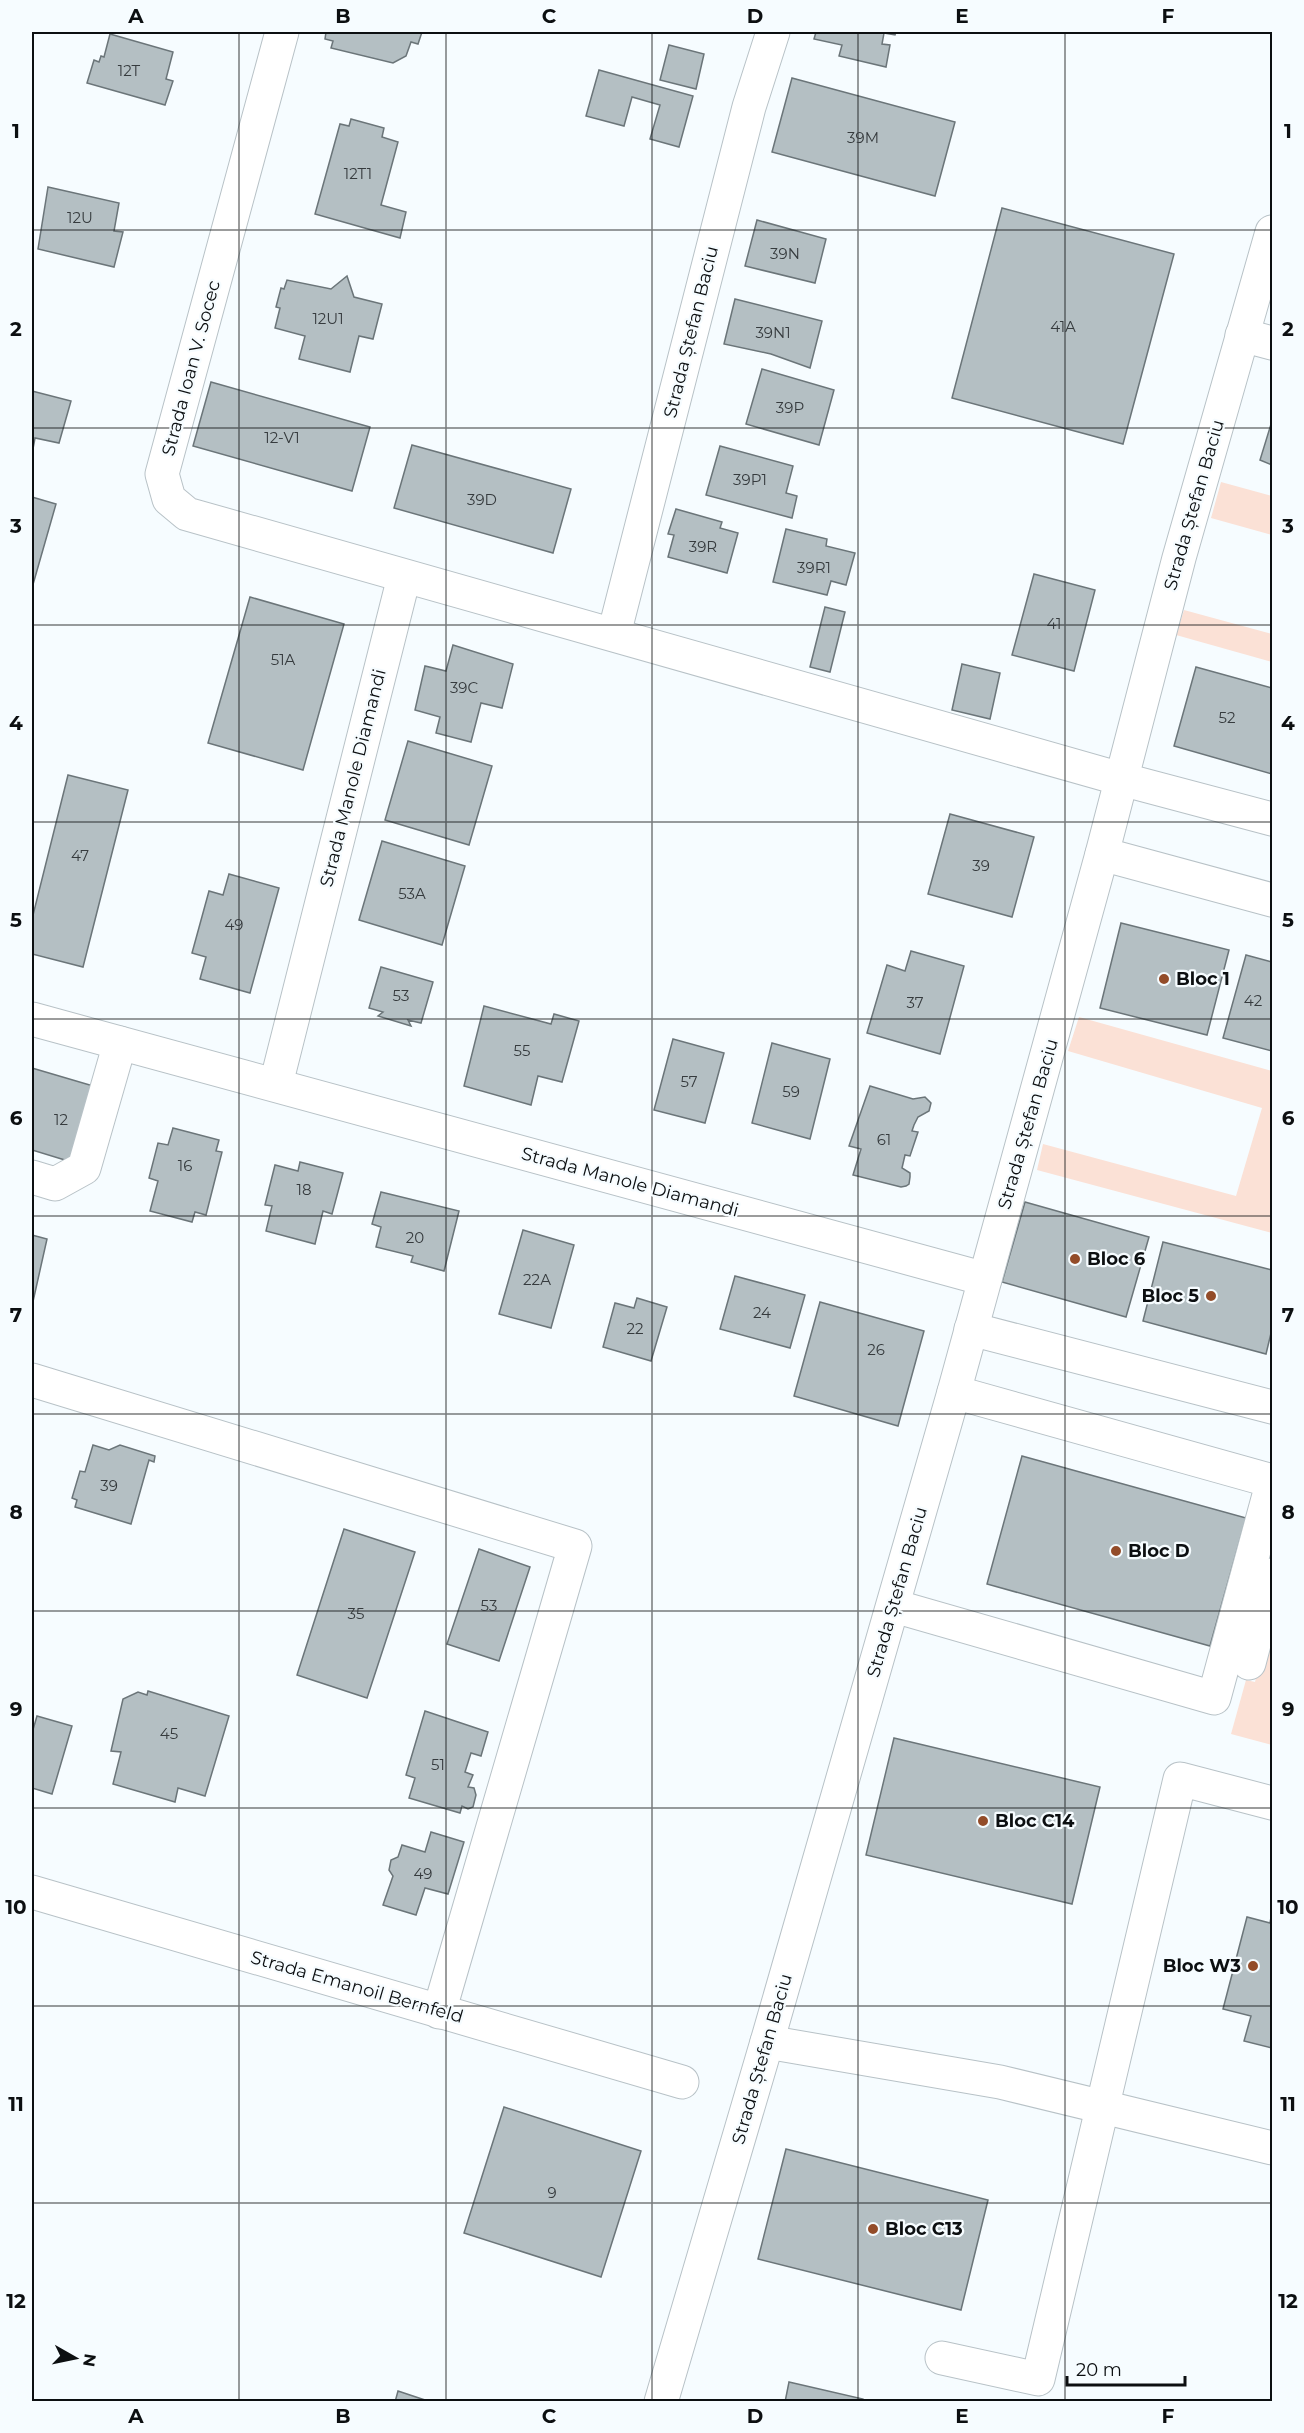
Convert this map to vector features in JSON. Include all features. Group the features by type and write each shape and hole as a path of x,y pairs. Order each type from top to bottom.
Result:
{"street":[{"name":"Strada Ioan V. Socec","path":"282,32 162,474 169,499 187,514 404,577"},
{"name":"Strada Ștefan Baciu","path":"614,634 749,107 772,32"},
{"name":"Strada Ștefan Baciu","path":"661,2402 894,1606 1102,854 1179,558 1257,339 1272,232"},
{"path":"404,577 614,634 1121,779 1272,819"},
{"name":"Strada Manole Diamandi","path":"276,1084 404,577"},
{"path":"1102,854 1272,900"},
{"name":"Strada Manole Diamandi","path":"32,1018 985,1279"},
{"path":"32,1177 55,1184 84,1168 120,1043"},
{"path":"971,1329 1272,1407"},
{"path":"32,1380 575,1546 439,2012"},
{"path":"894,1606 1214,1698 1272,1482 954,1392"},
{"path":"1249,1663 1272,1575"},
{"path":"942,2358 1038,2379 1180,1779 1272,1803"},
{"name":"Strada Emanoil Bernfeld","path":"32,1892 682,2082"},
{"path":"767,2042 1000,2082 1272,2148"}],"shaded area":[{"path":"1221,482 1272,496 1272,535 1211,518"},
{"path":"1184,610 1272,634 1272,662 1176,635"},
{"path":"1079,1017 1272,1071 1272,1233 1037,1170 1043,1144 1236,1196 1262,1108 1068,1051"},
{"path":"1272,1615 1272,1745 1231,1734 1246,1680 1255,1682"}],"building":[{"path":"326,32 422,32 418,44 411,42 406,56 393,63 331,48 333,41 325,39"},
{"path":"816,32 896,32 895,35 884,33 882,44 890,45 886,67 839,56 842,45 814,39"},
{"path":"110,34 173,52 166,79 173,81 165,105 87,83 94,60 99,62 101,56 104,57"},
{"path":"669,45 704,54 696,89 660,80"},
{"path":"599,70 693,96 679,147 650,139 660,105 632,97 624,126 586,116"},
{"path":"792,78 955,122 935,196 772,152"},
{"path":"351,119 384,128 382,137 398,142 381,205 406,212 400,238 315,214 340,124 349,126"},
{"path":"48,187 119,203 114,231 123,232 114,267 38,249"},
{"path":"1002,208 1174,254 1123,444 952,398"},
{"path":"757,220 826,239 815,283 745,266"},
{"path":"347,276 354,297 382,304 373,339 359,336 350,372 299,359 305,336 275,328 280,308 276,307 281,288 284,289 287,280 331,289"},
{"path":"735,299 822,321 810,368 771,354 724,344"},
{"path":"762,369 834,390 819,445 746,424"},
{"path":"211,382 370,427 352,491 193,446"},
{"path":"32,391 71,401 59,443 35,438 32,454"},
{"path":"1272,421 1272,465 1260,460"},
{"path":"412,445 571,489 553,553 394,508"},
{"path":"720,446 793,466 786,493 797,496 792,518 706,495"},
{"path":"32,497 56,504 32,588"},
{"path":"676,509 722,522 720,528 738,533 727,573 668,557 674,535 668,534"},
{"path":"786,529 827,539 826,546 855,553 846,585 831,581 827,595 773,582"},
{"path":"1034,574 1095,590 1074,671 1012,655"},
{"path":"250,597 344,624 303,770 208,743"},
{"path":"825,607 845,612 830,672 810,667"},
{"path":"453,645 513,664 502,708 481,703 471,742 436,733 440,717 415,710 425,666 446,671"},
{"path":"962,664 1000,673 990,719 952,710"},
{"path":"1196,667 1272,688 1272,774 1174,746"},
{"path":"408,741 492,766 469,845 385,820"},
{"path":"68,775 128,790 83,967 32,954 32,919"},
{"path":"950,814 1034,837 1012,917 928,894"},
{"path":"382,841 465,866 442,945 359,920"},
{"path":"229,874 279,888 250,993 200,979 206,957 192,953 209,891 223,895"},
{"name":"Bloc 1","path":"1121,923 1229,950 1207,1035 1100,1008"},
{"path":"911,951 964,966 940,1054 867,1033 887,965 905,971"},
{"path":"1246,955 1272,962 1272,1051 1223,1038"},
{"path":"381,967 433,982 421,1023 408,1020 411,1026 378,1016 383,1012 369,1008"},
{"path":"484,1006 551,1024 554,1014 579,1021 562,1082 538,1076 531,1105 464,1086"},
{"path":"673,1039 724,1053 705,1123 654,1110"},
{"path":"772,1043 830,1059 810,1139 752,1123"},
{"path":"32,1068 100,1088 78,1164 32,1150"},
{"path":"870,1086 913,1099 925,1097 931,1103 929,1111 918,1117 912,1131 918,1132 910,1156 905,1155 902,1168 910,1173 909,1184 906,1186 901,1187 853,1175 861,1149 849,1146"},
{"path":"173,1128 219,1140 216,1151 222,1152 206,1215 195,1212 192,1222 150,1211 158,1181 149,1178 158,1143 168,1145"},
{"path":"300,1162 343,1173 332,1214 323,1211 315,1244 266,1231 272,1206 265,1205 275,1165 298,1171"},
{"path":"381,1192 459,1211 444,1271 411,1262 413,1256 376,1247 381,1227 372,1224"},
{"name":"Bloc 6","path":"1025,1202 1149,1237 1126,1317 1002,1282"},
{"path":"523,1230 574,1245 551,1328 499,1314"},
{"path":"32,1235 47,1239 32,1306"},
{"name":"Bloc 5","path":"1163,1242 1272,1270 1272,1329 1266,1354 1143,1321"},
{"path":"735,1276 805,1295 790,1348 720,1329"},
{"path":"637,1298 667,1307 651,1361 603,1347 615,1303 634,1308"},
{"path":"820,1302 924,1331 898,1426 794,1396"},
{"path":"93,1445 109,1450 120,1445 155,1456 154,1462 149,1460 131,1524 75,1507 77,1500 72,1498 80,1471 85,1472"},
{"name":"Bloc D","path":"1022,1456 1246,1518 1210,1646 987,1584"},
{"path":"344,1529 415,1552 367,1698 297,1675"},
{"path":"479,1549 530,1567 499,1661 447,1644"},
{"path":"148,1691 229,1716 205,1796 178,1788 175,1802 113,1784 121,1752 111,1751 123,1699 138,1692 147,1695"},
{"path":"425,1711 488,1732 481,1756 471,1753 465,1772 473,1775 468,1787 474,1788 476,1795 473,1807 468,1809 462,1806 460,1813 409,1798 415,1778 406,1775"},
{"path":"37,1716 72,1726 52,1794 32,1788 32,1733"},
{"name":"Bloc C14","path":"894,1738 1100,1787 1072,1904 866,1855"},
{"path":"431,1832 464,1842 448,1894 425,1888 416,1915 383,1905 393,1876 389,1870 391,1860 398,1857 402,1845 425,1852"},
{"name":"Bloc W3","path":"1272,1912 1272,2048 1244,2041 1251,2016 1223,2009 1247,1917 1270,1923"},
{"path":"504,2107 641,2151 601,2277 464,2233"},
{"name":"Bloc C13","path":"786,2149 988,2200 961,2310 758,2259"},
{"path":"789,2382 863,2399 863,2402 785,2402"},
{"path":"398,2391 431,2402 395,2402"}],"place":[{"name":"Bloc 1","path":"1164,979"},
{"name":"Bloc 6","path":"1075,1259"},
{"name":"Bloc 5","path":"1211,1296"},
{"name":"Bloc D","path":"1116,1551"},
{"name":"Bloc C14","path":"983,1821"},
{"name":"Bloc W3","path":"1253,1966"},
{"name":"Bloc C13","path":"873,2229"}]}
